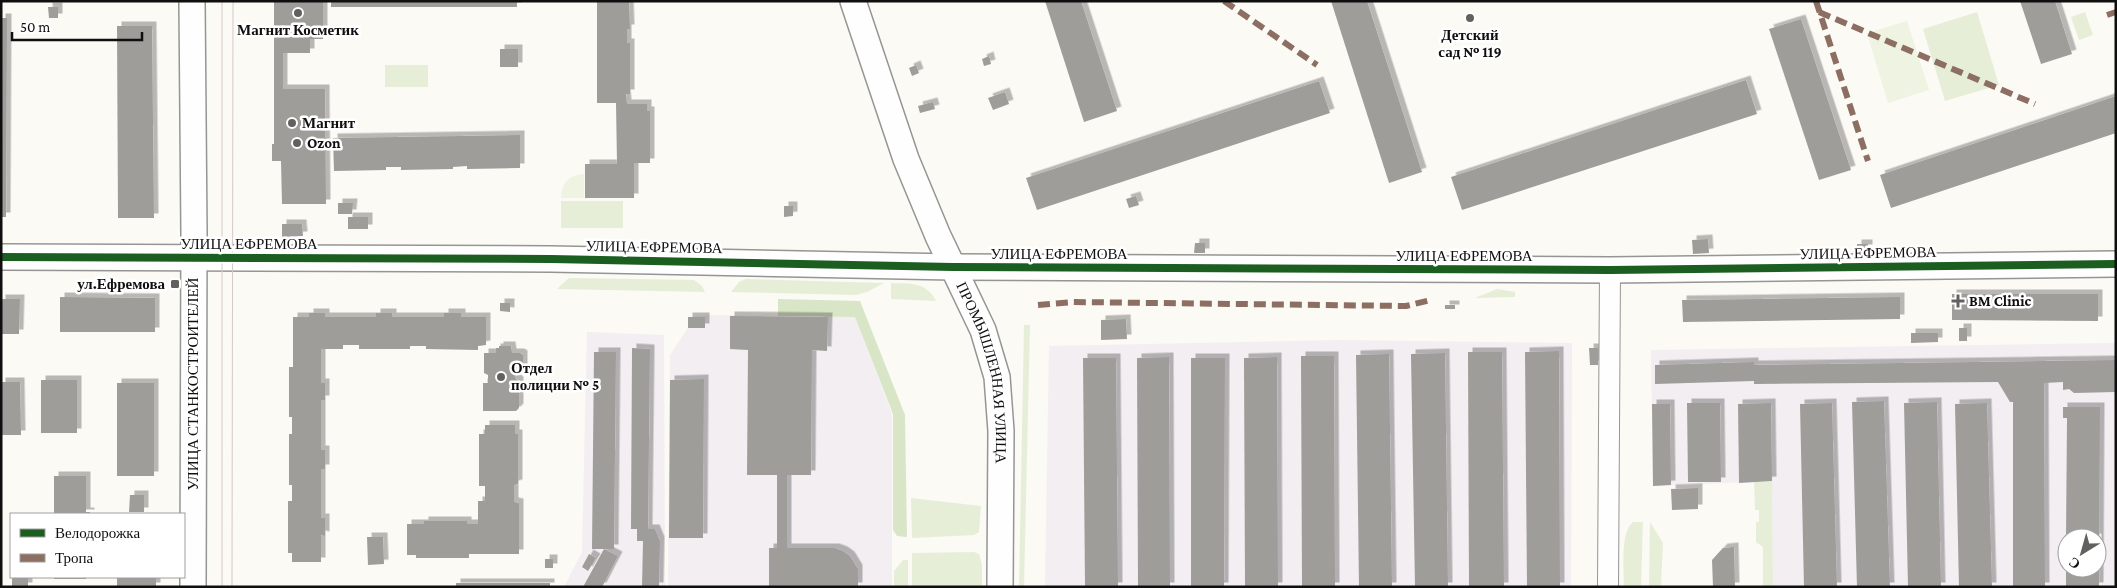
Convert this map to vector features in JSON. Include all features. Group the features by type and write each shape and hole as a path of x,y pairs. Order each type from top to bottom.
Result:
{"street":[{"name":"УЛИЦА СТАНКОСТРОИТЕЛЕЙ","path":"192,1 194,257 193,587"},
{"name":"ПРОМЫШЛЕННАЯ УЛИЦА","path":"853,1 906,159 983,330 997,377 1001,431 1000,587"},
{"name":"УЛИЦА ЕФРЕМОВА","path":"1,257 551,259 953,267 1610,270 2116,264"},
{"path":"1608,587 1610,270"}],"shaded area":[{"path":"707,315 855,317 892,414 892,587 668,587 670,355 688,328 688,317"},
{"path":"587,332 664,335 665,587 564,587 582,552"},
{"path":"1341,340 1572,343 1571,587 1045,587 1049,346"},
{"path":"2116,343 2116,587 1773,587 1772,481 1653,486 1651,350"}],"green space":[{"path":"1977,12 1999,85 1945,101 1923,29"},
{"path":"2085,12 2093,35 2079,40 2071,17"},
{"path":"1907,21 1929,90 1888,103 1867,33"},
{"path":"385,65 428,65 428,87 385,87"},
{"path":"584,174 584,198 561,198 564,184 574,176"},
{"path":"561,201 623,201 623,228 561,228"},
{"path":"569,278 694,280 702,286 705,292 557,289"},
{"path":"746,279 884,283 867,292 856,295 731,292 739,282"},
{"path":"891,283 911,284 922,287 936,301 891,299"},
{"path":"1497,289 1515,292 1515,297 1475,298"},
{"path":"778,299 860,301 905,415 907,537 897,536 893,530 893,414 855,317 778,316"},
{"path":"1024,325 1030,325 1024,587 1019,587"},
{"path":"1772,481 1773,587 1763,587 1763,547 1756,542 1756,522 1759,522 1759,510 1755,510 1754,482"},
{"path":"911,498 981,506 979,532 974,535 912,538"},
{"path":"1633,522 1643,522 1641,587 1624,587 1624,542 1629,527"},
{"path":"1650,522 1663,543 1661,587 1649,587"},
{"path":"974,552 979,554 982,564 982,587 912,587 912,553"},
{"path":"903,560 908,560 908,587 894,587 894,571"}],"building":[{"path":"274,1 323,1 323,39 310,39 310,53 283,53 283,89 325,89 326,204 282,204 281,161 272,161 272,144 274,144"},
{"path":"331,1 517,1 517,7 331,7"},
{"path":"597,1 629,1 630,29 627,29 627,43 630,43 630,94 626,94 627,104 647,104 647,111 650,111 650,163 634,163 634,198 585,198 585,164 617,164 616,103 597,103"},
{"path":"1045,1 1081,1 1117,111 1084,122"},
{"path":"1331,1 1367,1 1422,172 1389,183"},
{"path":"2020,1 2055,1 2072,54 2041,64"},
{"path":"48,7 58,7 58,18 49,18"},
{"path":"1,18 7,18 6,217 1,217"},
{"path":"1801,19 1851,170 1819,180 1769,29"},
{"path":"117,26 152,26 154,218 118,218"},
{"path":"500,49 518,49 518,67 500,67"},
{"path":"989,56 991,64 984,66 982,59"},
{"path":"916,65 919,73 912,76 909,68"},
{"path":"1746,80 1757,114 1462,210 1451,177"},
{"path":"1319,81 1330,113 1037,210 1026,178"},
{"path":"1005,92 1009,104 993,110 988,98"},
{"path":"2116,96 2116,133 1891,208 1880,175"},
{"path":"933,102 935,109 920,113 918,106"},
{"path":"520,135 520,168 467,169 467,166 453,167 453,169 401,170 401,167 386,167 386,170 334,171 333,138"},
{"path":"1136,196 1139,205 1129,208 1126,199"},
{"path":"338,203 353,203 352,214 338,214"},
{"path":"784,206 793,206 793,216 784,217"},
{"path":"348,217 368,217 368,229 348,229"},
{"path":"282,224 302,224 303,236 282,237"},
{"path":"1708,239 1709,253 1693,254 1692,240"},
{"path":"1195,243 1205,243 1205,253 1194,253"},
{"path":"1857,244 1868,244 1868,249 1857,249"},
{"path":"1952,294 2098,294 2098,321 1952,320"},
{"path":"60,297 155,298 155,332 60,332"},
{"path":"1900,297 1900,319 1683,322 1682,300"},
{"path":"1,299 20,299 19,334 1,334"},
{"path":"500,303 510,303 510,312 500,311"},
{"path":"1445,305 1455,305 1455,309 1445,309"},
{"path":"309,313 325,313 325,317 376,317 376,313 392,313 392,317 444,317 444,313 461,313 461,317 486,317 486,345 478,346 478,350 426,349 426,346 410,346 410,349 359,349 359,345 343,345 343,349 321,349 321,383 325,383 325,400 321,400 321,450 325,450 325,469 321,469 321,518 325,518 325,536 321,535 321,562 292,562 292,553 288,553 288,501 292,501 292,485 289,485 289,434 292,434 292,417 289,417 289,367 293,367 293,317 309,317"},
{"path":"730,316 828,317 827,351 812,350 811,475 787,475 787,548 835,548 843,551 850,556 858,569 858,587 769,587 769,548 777,548 777,475 747,475 748,350 730,349"},
{"path":"688,317 705,317 705,328 688,328"},
{"path":"1126,319 1127,339 1101,340 1101,320"},
{"path":"1959,328 1967,328 1967,341 1959,341"},
{"path":"1911,333 1938,333 1938,342 1911,343"},
{"name":"Отдел полиции № 5","path":"499,346 511,346 512,353 523,355 523,368 520,371 514,371 515,378 519,381 519,408 516,411 483,411 483,383 488,383 488,375 484,373 484,353 496,353 496,348 499,348"},
{"path":"632,348 650,349 648,529 655,529 660,541 659,587 642,587 643,541 637,541 637,529 631,529"},
{"path":"1589,348 1598,348 1598,365 1590,365"},
{"path":"1559,351 1560,587 1527,587 1525,352"},
{"path":"594,352 616,352 614,549 592,549"},
{"path":"1468,352 1502,352 1504,587 1469,587"},
{"path":"1445,353 1448,587 1415,587 1411,354"},
{"path":"1389,354 1392,587 1359,587 1356,355"},
{"path":"1301,356 1334,356 1335,587 1302,587"},
{"path":"1169,357 1170,587 1138,587 1137,358"},
{"path":"1277,357 1278,587 1245,587 1244,358"},
{"path":"1083,358 1116,358 1118,587 1085,587"},
{"path":"1191,358 1225,358 1224,587 1191,587"},
{"path":"2116,360 2116,392 2074,393 2069,389 2063,390 2063,382 2044,383 2045,587 2013,587 2013,402 2010,402 1998,382 1754,384 1754,381 1655,384 1655,365 1754,362 1754,365"},
{"path":"704,379 703,538 669,538 670,380"},
{"path":"41,380 77,380 77,433 41,433"},
{"path":"1,382 20,382 21,435 1,435"},
{"path":"117,383 154,383 154,476 117,476"},
{"path":"1884,401 1890,587 1857,587 1852,402"},
{"path":"1937,402 1941,587 1908,587 1904,403"},
{"path":"1687,403 1720,403 1721,482 1688,482"},
{"path":"1771,403 1772,481 1739,483 1738,404"},
{"path":"1832,403 1837,587 1804,587 1800,404"},
{"path":"1987,403 1992,587 1959,587 1955,404"},
{"path":"1652,404 1670,404 1671,485 1653,486"},
{"path":"2063,407 2100,407 2099,528 2066,528 2067,418 2063,418"},
{"path":"485,425 515,425 515,434 518,434 518,484 514,485 514,502 519,503 519,554 469,554 469,558 416,558 416,555 407,555 407,524 424,524 424,521 467,521 467,524 478,524 478,501 485,501 485,486 479,486 479,434 485,434"},
{"path":"54,476 86,476 86,512 90,513 54,513"},
{"path":"1698,488 1698,509 1672,510 1671,489"},
{"path":"130,495 144,495 144,512 129,512"},
{"path":"367,537 383,537 384,564 368,565"},
{"path":"1734,547 1735,587 1713,587 1712,560 1723,548"},
{"path":"604,549 618,556 602,587 583,587"},
{"path":"589,554 596,558 588,571 582,567"},
{"path":"545,559 553,559 553,568 545,568"},
{"path":"12,578 28,578 28,587 12,587"},
{"path":"54,578 86,578 86,579"},
{"path":"117,578 156,578 156,587 117,587"},
{"path":"2066,578 2099,578 2099,587 2066,587"},
{"path":"456,583 550,583 550,587 456,587"}],"tram line":[{"path":"222,1 222,587"},
{"path":"232,587 233,1"}],"marked path":[{"path":"1224,1 1317,65"},
{"path":"1816,1 1868,161"},
{"path":"1819,12 2035,104"},
{"path":"2107,15 2116,12"},
{"path":"1038,305 1073,302 1406,306 1431,300"}],"cycle path":[{"path":"1,257 551,259 953,267 1610,270 2116,264"}],"place":[{"name":"Магнит Косметик","path":"298,13"},
{"name":"Детский сад № 119","path":"1470,18"},
{"name":"Магнит","path":"292,123"},
{"name":"Ozon","path":"297,143"},
{"name":"ул.Ефремова","path":"175,284"},
{"name":"BM Clinic","path":"1958,301"},
{"name":"Отдел полиции № 5","path":"501,377"}]}
